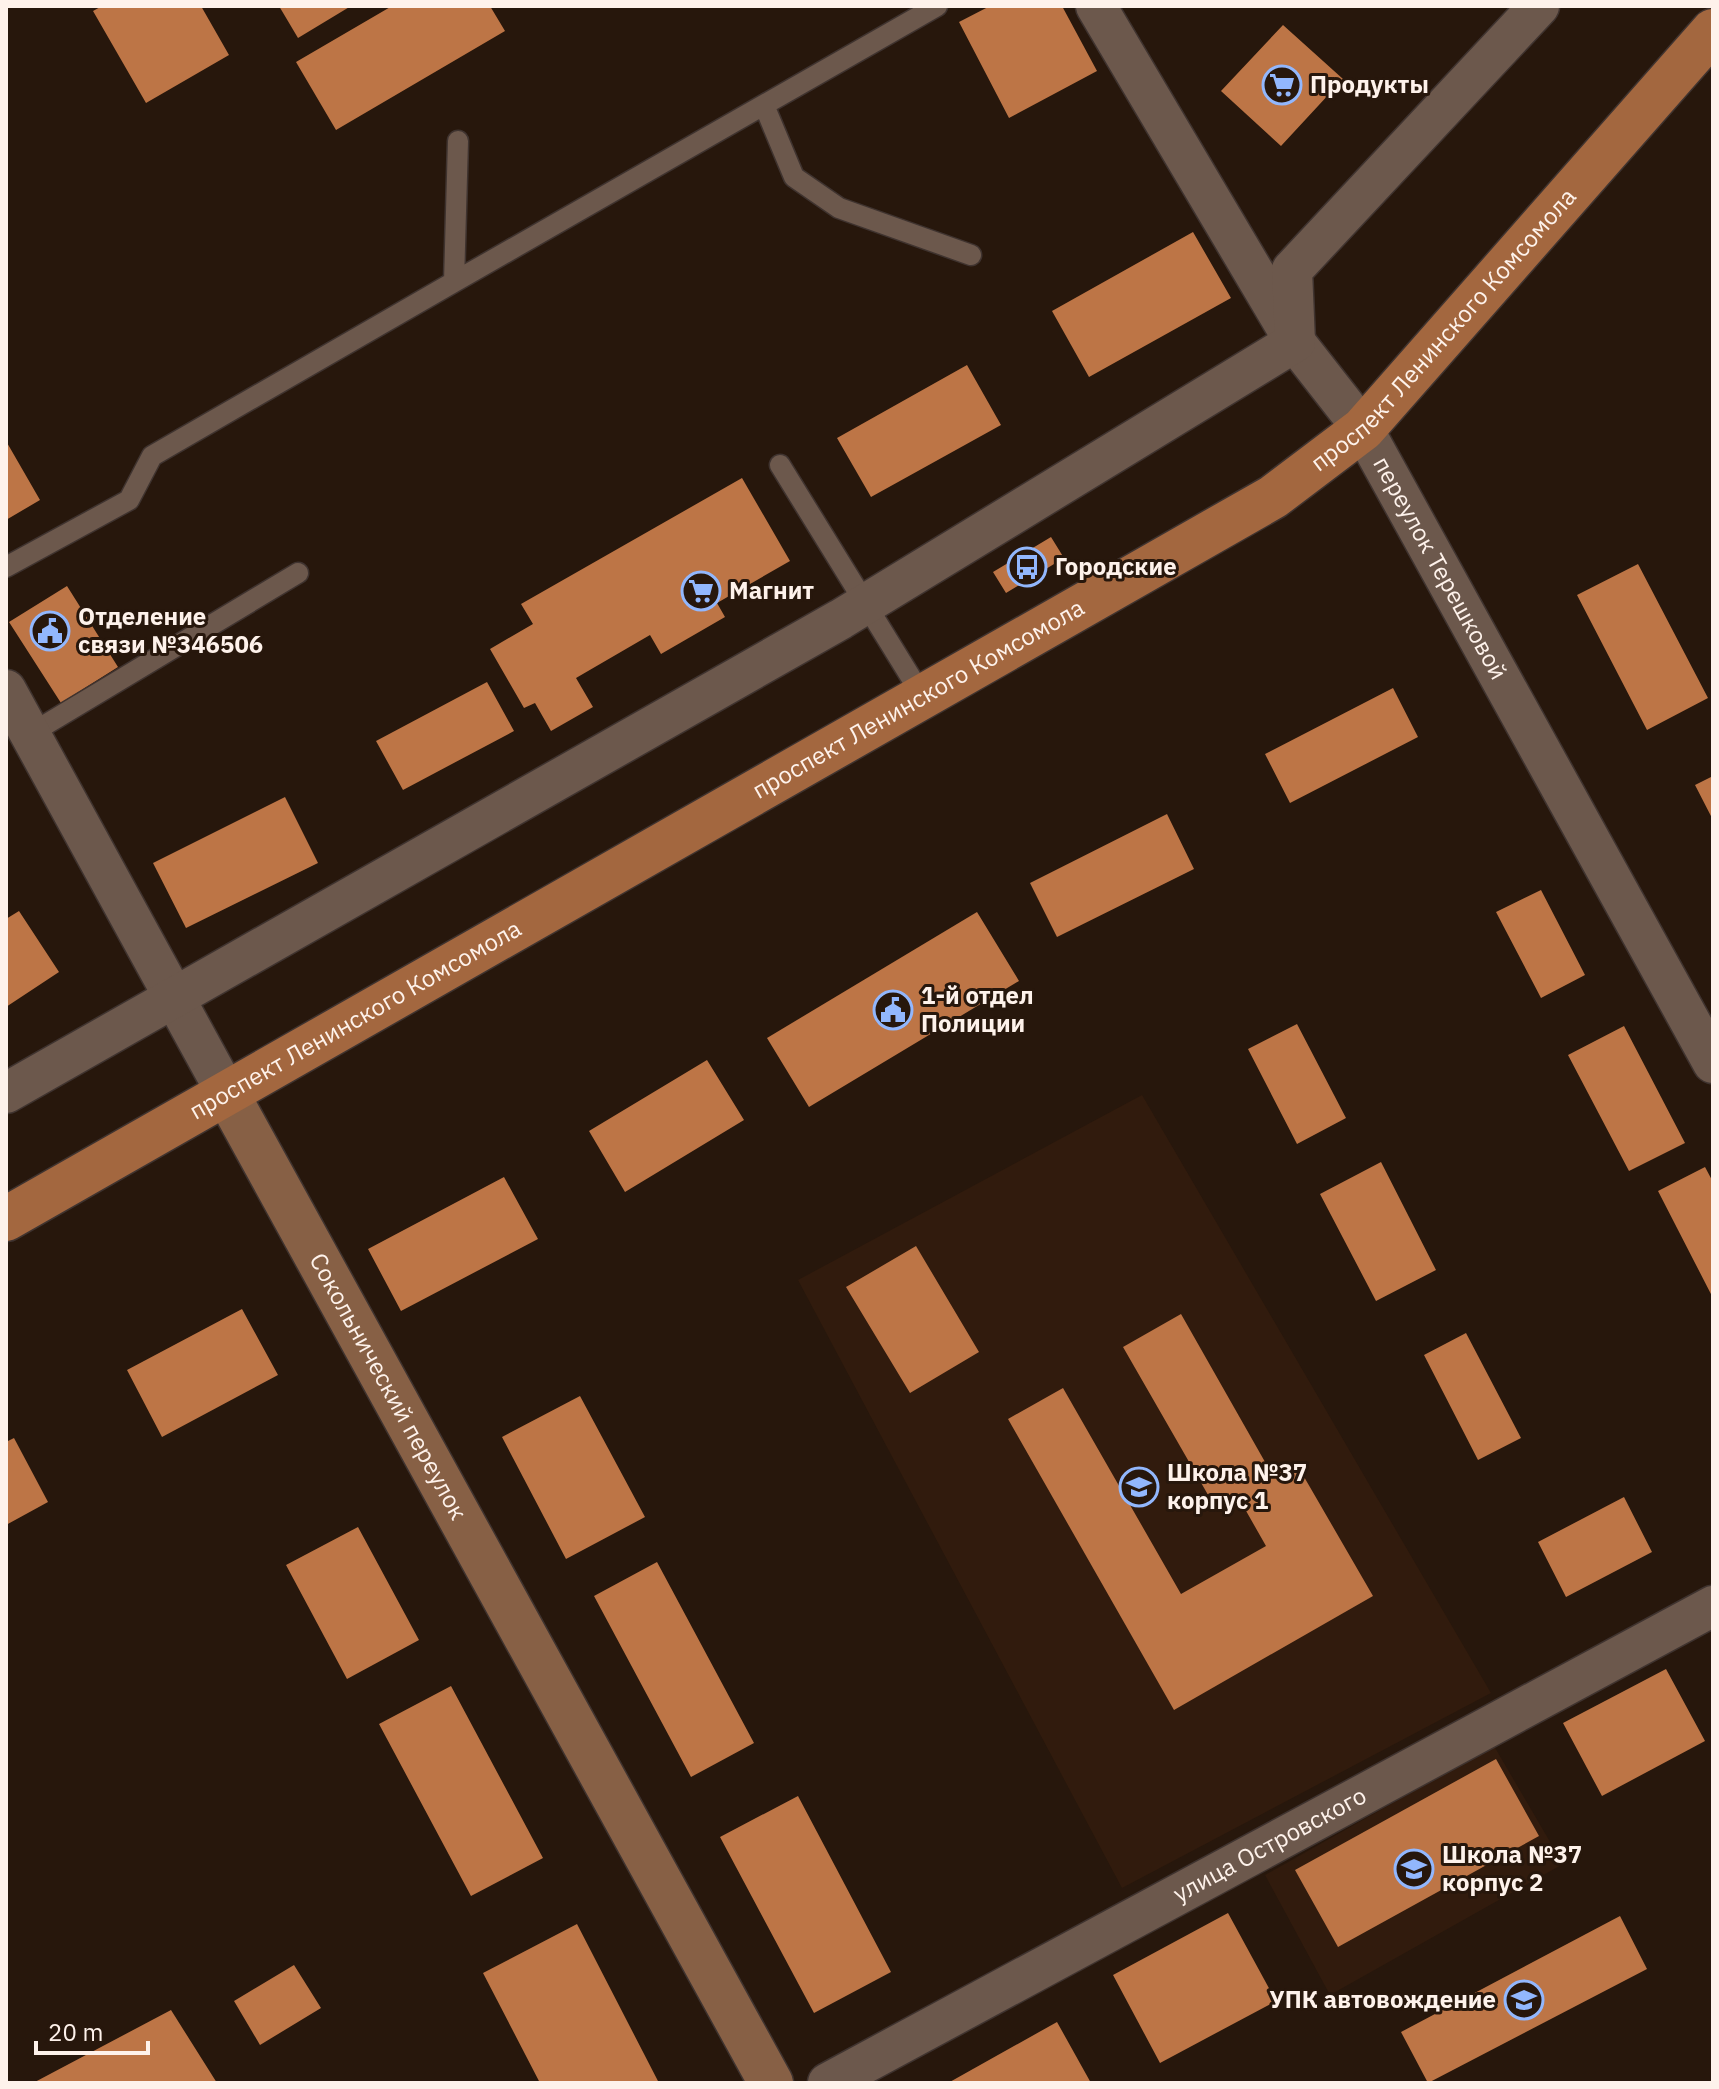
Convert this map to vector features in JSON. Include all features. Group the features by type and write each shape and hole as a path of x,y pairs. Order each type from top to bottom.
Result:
{"main road":[{"name":"проспект Ленинского Комсомола","path":"6,1219 1273,497 1363,429 1713,31"}],"street":[{"name":"переулок Терешковой","path":"1096,6 1295,342 1363,429 1713,1063"},
{"path":"6,1093 867,603 1295,342 1292,270 1539,6"},
{"name":"Сокольнический переулок","path":"6,690 771,2083"},
{"name":"улица Островского","path":"828,2083 1713,1606"}],"lane":[{"path":"6,567 129,500 152,456 937,6"},
{"path":"764,105 794,177 839,208 971,255"},
{"path":"454,282 458,141"},
{"path":"780,465 923,697"},
{"path":"30,734 298,573"}],"shaded area":[{"name":"Школа №37 корпус 1","path":"1142,1095 1491,1693 1122,1888 798,1280"},
{"name":"Школа №37 корпус 2","path":"1494,1746 1563,1864 1330,1995 1265,1875"}],"building":[{"path":"102,6 201,6 229,55 146,103 93,11"},
{"path":"279,6 351,6 298,38"},
{"path":"392,6 490,6 505,31 336,130 296,62"},
{"path":"990,6 1062,6 1097,71 1009,118 959,22"},
{"name":"Продукты","path":"1283,25 1343,79 1281,146 1221,91"},
{"path":"1193,232 1231,298 1089,377 1052,311"},
{"path":"967,365 1001,425 871,497 837,438"},
{"path":"6,441 40,500 6,520"},
{"path":"742,478 790,561 717,603 725,617 661,654 650,635 576,678 593,707 551,731 535,703 524,708 490,649 533,624 521,604"},
{"path":"1051,537 1064,558 1006,593 993,572"},
{"path":"1638,564 1708,698 1647,730 1577,595"},
{"path":"67,586 118,667 61,703 9,622"},
{"path":"487,682 514,731 403,790 376,741"},
{"path":"1393,688 1418,737 1290,803 1265,754"},
{"path":"1713,776 1713,820 1695,785"},
{"path":"285,797 318,863 186,928 153,863"},
{"path":"1167,814 1194,869 1057,937 1030,883"},
{"path":"1541,890 1585,975 1541,998 1496,912"},
{"path":"19,911 59,972 6,1007 6,919"},
{"name":"1-й отдел Полиции","path":"977,912 1019,981 809,1107 767,1038"},
{"path":"1297,1024 1346,1118 1297,1144 1248,1049"},
{"path":"1624,1026 1685,1143 1629,1171 1568,1055"},
{"path":"707,1060 744,1120 625,1192 589,1131"},
{"path":"1381,1162 1436,1270 1376,1301 1320,1194"},
{"path":"1705,1167 1713,1182 1713,1298 1658,1191"},
{"path":"504,1177 538,1239 401,1311 368,1249"},
{"path":"916,1246 979,1352 910,1393 846,1287"},
{"path":"242,1309 278,1375 162,1437 127,1370"},
{"path":"1181,1314 1273,1476 1296,1463 1373,1596 1174,1710 1008,1419 1063,1388 1181,1594 1266,1546 1237,1495 1215,1507 1123,1347"},
{"path":"1466,1333 1521,1438 1478,1460 1424,1355"},
{"path":"580,1396 645,1517 566,1559 502,1437"},
{"path":"14,1438 48,1502 6,1525 6,1442"},
{"path":"1624,1497 1652,1552 1566,1597 1538,1542"},
{"path":"358,1527 419,1640 347,1679 286,1565"},
{"path":"657,1562 754,1743 691,1777 594,1596"},
{"path":"1666,1669 1705,1741 1602,1796 1563,1723"},
{"path":"451,1686 543,1858 471,1896 379,1724"},
{"path":"1496,1759 1539,1836 1338,1947 1295,1870"},
{"path":"798,1796 891,1972 814,2013 720,1837"},
{"path":"1228,1913 1276,2001 1160,2063 1113,1975"},
{"name":"УПК автовождение","path":"1620,1916 1647,1969 1428,2083 1401,2032"},
{"path":"577,1924 659,2083 540,2083 483,1973"},
{"path":"294,1965 321,2008 260,2045 234,2001"},
{"path":"171,2010 217,2083 33,2083"},
{"path":"1057,2022 1091,2083 948,2083"}],"place":[{"name":"Продукты","path":"1282,85"},
{"name":"Городские","path":"1027,567"},
{"name":"Магнит","path":"701,591"},
{"name":"Отделение связи №346506","path":"50,631"},
{"name":"1-й отдел Полиции","path":"893,1010"},
{"name":"Школа №37 корпус 1","path":"1139,1487"},
{"name":"Школа №37 корпус 2","path":"1414,1869"},
{"name":"УПК автовождение","path":"1524,2000"}]}
